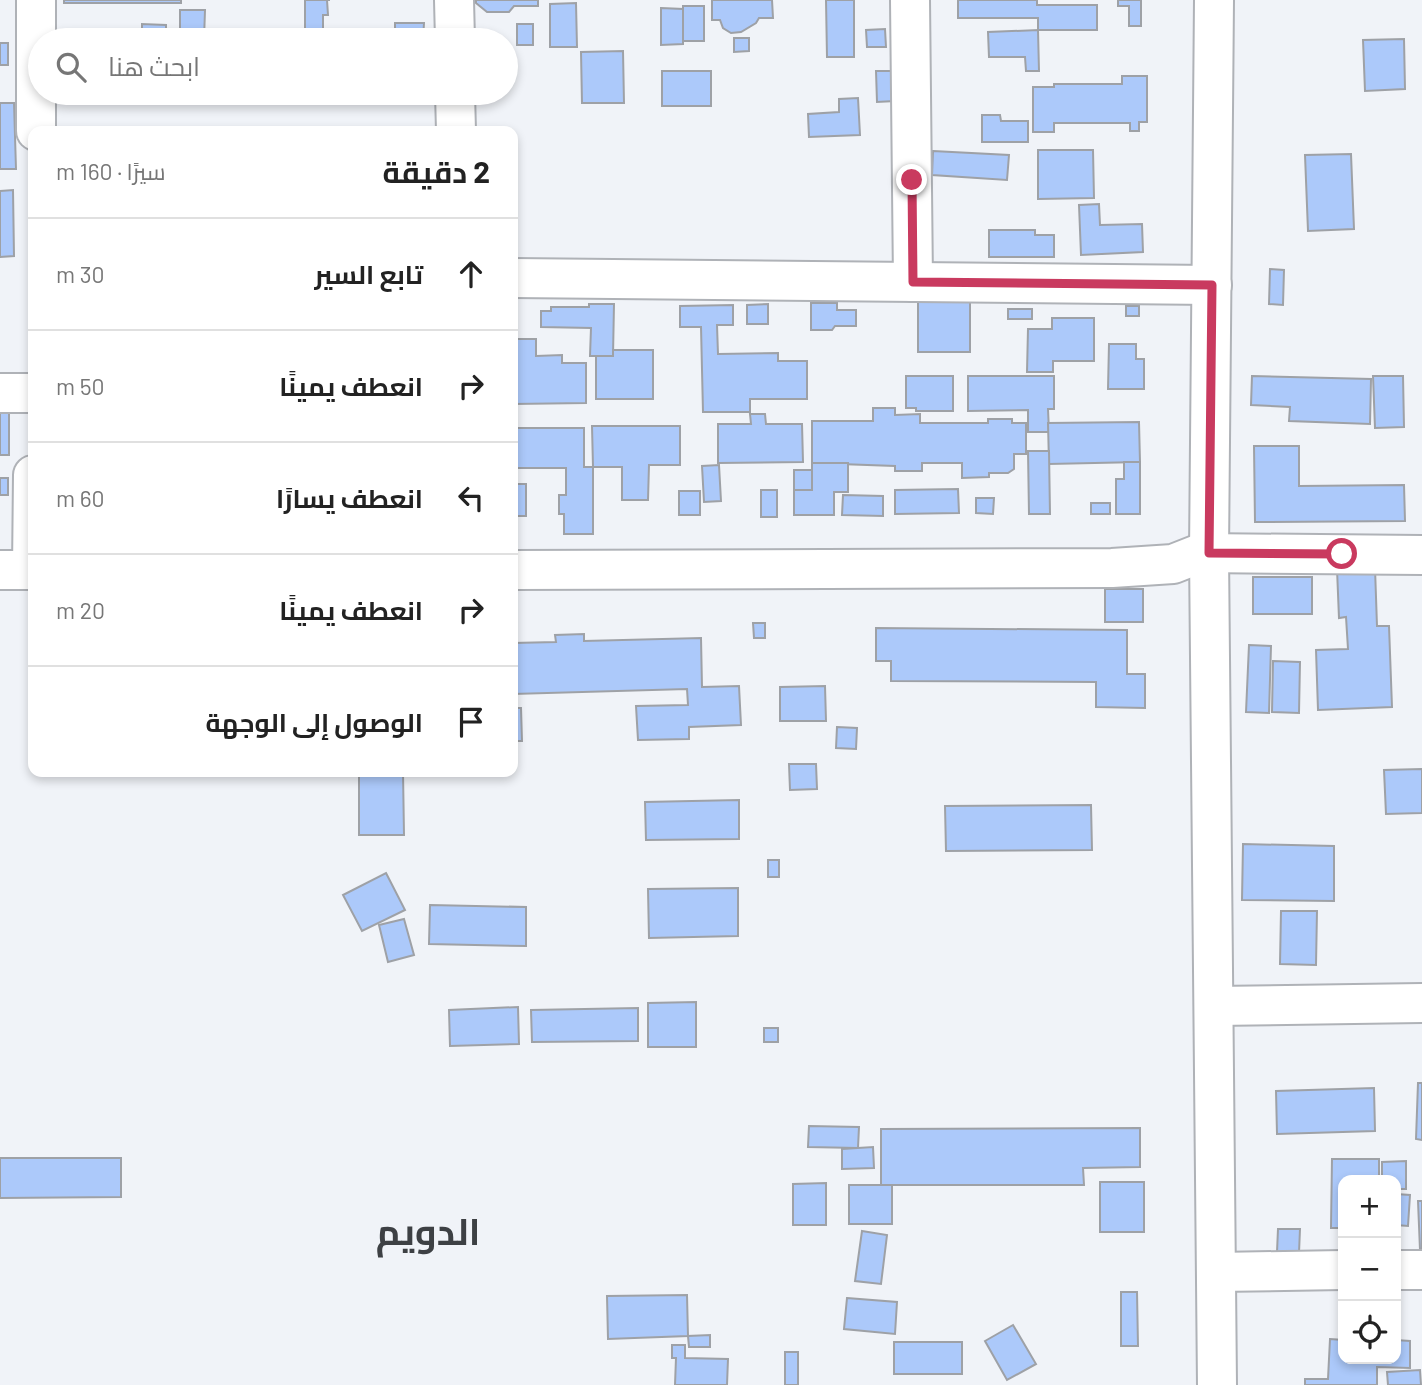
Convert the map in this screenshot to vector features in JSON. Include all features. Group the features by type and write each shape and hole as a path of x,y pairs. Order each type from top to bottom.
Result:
{"street":[{"path":"36,0 36,28"},
{"path":"454,0 455,28"},
{"path":"910,0 913,282"},
{"path":"1214,0 1209,553 1217,1385"},
{"path":"36,105 36,126"},
{"path":"455,105 456,126"},
{"path":"518,278 1212,285"},
{"path":"0,393 28,393"},
{"path":"518,570 1112,568 1173,564 1197,553 1422,555"},
{"path":"0,570 28,570"},
{"path":"1215,1006 1422,1003"},
{"path":"1401,1270 1422,1269"},
{"path":"1217,1272 1338,1270"}],"building":[{"path":"64,0 181,0 181,3 64,3"},
{"path":"305,0 327,0 328,15 323,15 323,28 305,28"},
{"path":"476,0 538,0 538,6 514,6 509,12 487,12"},
{"path":"712,0 772,0 773,18 759,18 756,23 741,32 731,33 723,28 720,20 712,20"},
{"path":"826,0 854,0 854,57 827,57"},
{"path":"958,0 1037,0 1037,5 1097,5 1097,30 1038,30 1038,18 958,18"},
{"path":"1118,0 1141,0 1141,26 1129,26 1129,6 1118,6"},
{"path":"576,3 577,47 550,47 550,4"},
{"path":"683,6 704,6 704,41 683,41"},
{"path":"661,8 683,9 683,44 661,45"},
{"path":"180,10 205,10 204,28 180,28"},
{"path":"395,23 424,23 424,28 395,28"},
{"path":"142,24 166,25 166,28 142,28"},
{"path":"517,24 533,24 533,45 518,45"},
{"path":"885,29 886,47 867,47 866,30"},
{"path":"1038,30 1039,71 1026,71 1025,57 989,57 988,32"},
{"path":"734,38 749,38 749,51 734,52"},
{"path":"1404,39 1405,89 1365,91 1363,40"},
{"path":"0,43 8,43 8,65 0,65"},
{"path":"623,51 624,103 582,103 581,52"},
{"path":"662,71 711,71 711,106 662,106"},
{"path":"876,71 894,71 895,101 877,102"},
{"path":"1122,76 1147,76 1147,122 1139,122 1139,131 1130,131 1130,123 1054,123 1054,132 1033,132 1033,87 1054,87 1054,84 1122,84"},
{"path":"858,98 860,135 809,137 808,114 839,112 839,99"},
{"path":"0,103 14,103 16,169 0,169"},
{"path":"982,115 1000,115 1001,121 1028,121 1028,142 982,142"},
{"path":"1038,150 1093,150 1094,198 1038,199"},
{"path":"933,151 1009,155 1007,180 932,175"},
{"path":"1351,154 1354,229 1308,231 1305,155"},
{"path":"13,190 14,256 0,257 0,191"},
{"path":"1099,204 1100,225 1142,224 1143,252 1081,255 1079,205"},
{"path":"989,230 1035,230 1035,235 1054,235 1054,257 989,257"},
{"path":"1270,269 1284,270 1283,305 1269,304"},
{"path":"918,301 970,301 970,352 918,352"},
{"path":"811,303 837,303 837,310 856,310 856,326 811,330"},
{"path":"589,304 614,304 613,356 590,356 591,328 541,327 541,311 551,311 551,307 589,307"},
{"path":"768,304 768,324 747,324 747,305"},
{"path":"733,305 733,325 717,325 718,354 778,353 778,361 807,361 807,399 750,399 750,412 703,412 701,327 680,327 680,306"},
{"path":"1126,306 1139,306 1139,316 1126,316"},
{"path":"1008,309 1032,309 1032,319 1008,319"},
{"path":"1052,318 1094,318 1094,361 1053,361 1053,372 1027,372 1028,329 1052,329"},
{"path":"518,339 536,339 536,356 562,355 562,363 586,363 586,403 518,404"},
{"path":"1109,344 1136,344 1136,359 1144,359 1144,389 1108,389"},
{"path":"613,350 653,350 653,399 596,399 596,356 613,356"},
{"path":"906,376 953,376 953,411 916,411 916,408 906,408"},
{"path":"968,376 1054,376 1054,409 1048,409 1049,432 1028,432 1028,410 968,411"},
{"path":"1252,376 1371,379 1370,424 1289,421 1290,407 1251,405"},
{"path":"1373,376 1403,376 1404,427 1375,428"},
{"path":"873,408 895,408 895,415 920,414 920,423 988,423 988,419 1012,419 1012,423 1026,423 1026,454 1014,454 1014,469 1008,473 989,473 989,477 962,478 962,463 922,463 922,471 895,471 895,466 812,463 812,421 873,421"},
{"path":"0,411 9,411 9,455 0,455"},
{"path":"750,414 765,414 766,424 802,424 803,462 718,463 718,424 751,424"},
{"path":"1139,422 1140,462 1049,464 1048,423"},
{"path":"592,426 680,426 680,465 649,465 648,500 622,500 622,467 593,467"},
{"path":"518,428 584,428 584,467 593,467 593,534 564,534 564,514 559,514 559,495 566,495 566,468 518,468"},
{"path":"1254,446 1299,446 1299,486 1404,485 1405,521 1255,522"},
{"path":"1028,451 1049,451 1050,514 1029,514"},
{"path":"1124,462 1140,462 1140,514 1116,514 1116,479 1124,479"},
{"path":"812,463 848,463 848,492 834,492 834,515 794,515 794,490 812,490"},
{"path":"719,465 721,501 704,502 702,466"},
{"path":"794,470 812,470 812,490 794,490"},
{"path":"0,478 8,478 8,495 0,495"},
{"path":"518,484 526,484 526,516 518,516"},
{"path":"958,489 959,513 895,514 895,490"},
{"path":"761,490 777,490 777,517 761,517"},
{"path":"679,491 700,491 700,515 679,515"},
{"path":"843,495 883,496 883,516 842,515"},
{"path":"976,498 994,498 993,514 976,513"},
{"path":"1091,503 1110,503 1110,514 1091,514"},
{"path":"1375,568 1377,626 1389,626 1392,707 1318,710 1316,650 1348,649 1346,617 1339,618 1337,569"},
{"path":"1253,577 1312,577 1312,614 1253,614"},
{"path":"1105,589 1143,589 1143,622 1105,622"},
{"path":"753,623 765,623 765,638 754,638"},
{"path":"876,628 1127,630 1127,674 1145,674 1145,708 1096,707 1096,682 891,681 891,661 876,661"},
{"path":"584,634 584,641 701,638 702,687 739,686 741,725 689,727 689,739 638,740 636,706 688,705 687,689 518,694 518,643 556,642 555,635"},
{"path":"1249,645 1271,646 1269,713 1246,712"},
{"path":"1273,661 1300,662 1299,713 1272,712"},
{"path":"825,686 826,721 780,721 780,687"},
{"path":"518,708 521,708 522,741 518,741"},
{"path":"837,727 857,728 856,749 836,748"},
{"path":"789,764 816,764 817,789 790,790"},
{"path":"1422,769 1422,813 1386,814 1384,770"},
{"path":"359,777 403,777 404,835 359,835"},
{"path":"739,800 739,839 646,840 645,802"},
{"path":"1091,805 1092,850 946,851 945,806"},
{"path":"1243,844 1334,846 1334,901 1242,900"},
{"path":"768,860 779,860 779,877 768,877"},
{"path":"386,873 405,910 362,931 343,895"},
{"path":"738,888 738,936 649,938 648,889"},
{"path":"430,905 526,907 526,946 429,944"},
{"path":"1281,911 1317,911 1316,965 1280,964"},
{"path":"404,919 414,955 388,962 379,925"},
{"path":"696,1002 696,1047 648,1047 648,1003"},
{"path":"518,1007 519,1044 450,1046 449,1010"},
{"path":"638,1008 638,1041 532,1042 531,1010"},
{"path":"764,1028 778,1028 778,1042 764,1042"},
{"path":"1418,1083 1422,1083 1422,1140 1416,1139"},
{"path":"1374,1088 1375,1131 1277,1134 1276,1091"},
{"path":"809,1126 859,1127 858,1148 808,1147"},
{"path":"1140,1128 1140,1167 1083,1168 1084,1185 881,1185 881,1129"},
{"path":"873,1147 874,1168 842,1169 842,1149"},
{"path":"0,1158 121,1158 121,1197 0,1198"},
{"path":"1332,1159 1379,1159 1379,1175 1338,1175 1338,1228 1331,1228"},
{"path":"1406,1161 1406,1189 1401,1189 1401,1175 1382,1175 1382,1162"},
{"path":"1100,1182 1144,1182 1144,1232 1100,1232"},
{"path":"826,1183 826,1225 793,1225 793,1184"},
{"path":"849,1185 892,1185 892,1224 849,1224"},
{"path":"1401,1194 1410,1195 1408,1226 1401,1225"},
{"path":"1418,1201 1422,1201 1422,1250 1420,1250"},
{"path":"1278,1229 1300,1229 1299,1253 1277,1252"},
{"path":"862,1231 887,1235 881,1284 855,1281"},
{"path":"1121,1292 1137,1292 1138,1346 1121,1346"},
{"path":"687,1295 688,1336 608,1339 607,1296"},
{"path":"847,1298 897,1302 895,1334 844,1329"},
{"path":"1013,1325 1036,1364 1007,1380 985,1341"},
{"path":"710,1335 710,1347 689,1347 688,1336"},
{"path":"1330,1339 1338,1340 1338,1364 1401,1364 1401,1340 1410,1341 1410,1368 1377,1367 1377,1385 1305,1385 1305,1379 1328,1379"},
{"path":"894,1342 962,1342 962,1374 894,1374"},
{"path":"672,1345 685,1345 685,1358 728,1359 727,1385 675,1385 676,1358 672,1358"},
{"path":"785,1352 798,1352 798,1385 785,1385"},
{"path":"1420,1370 1421,1385 1388,1385 1387,1372"}],"district":[{"name":"الدويم","path":"428,1232"}],"route":[{"path":"912,180 913,282 1212,285 1209,553 1342,554"}]}
